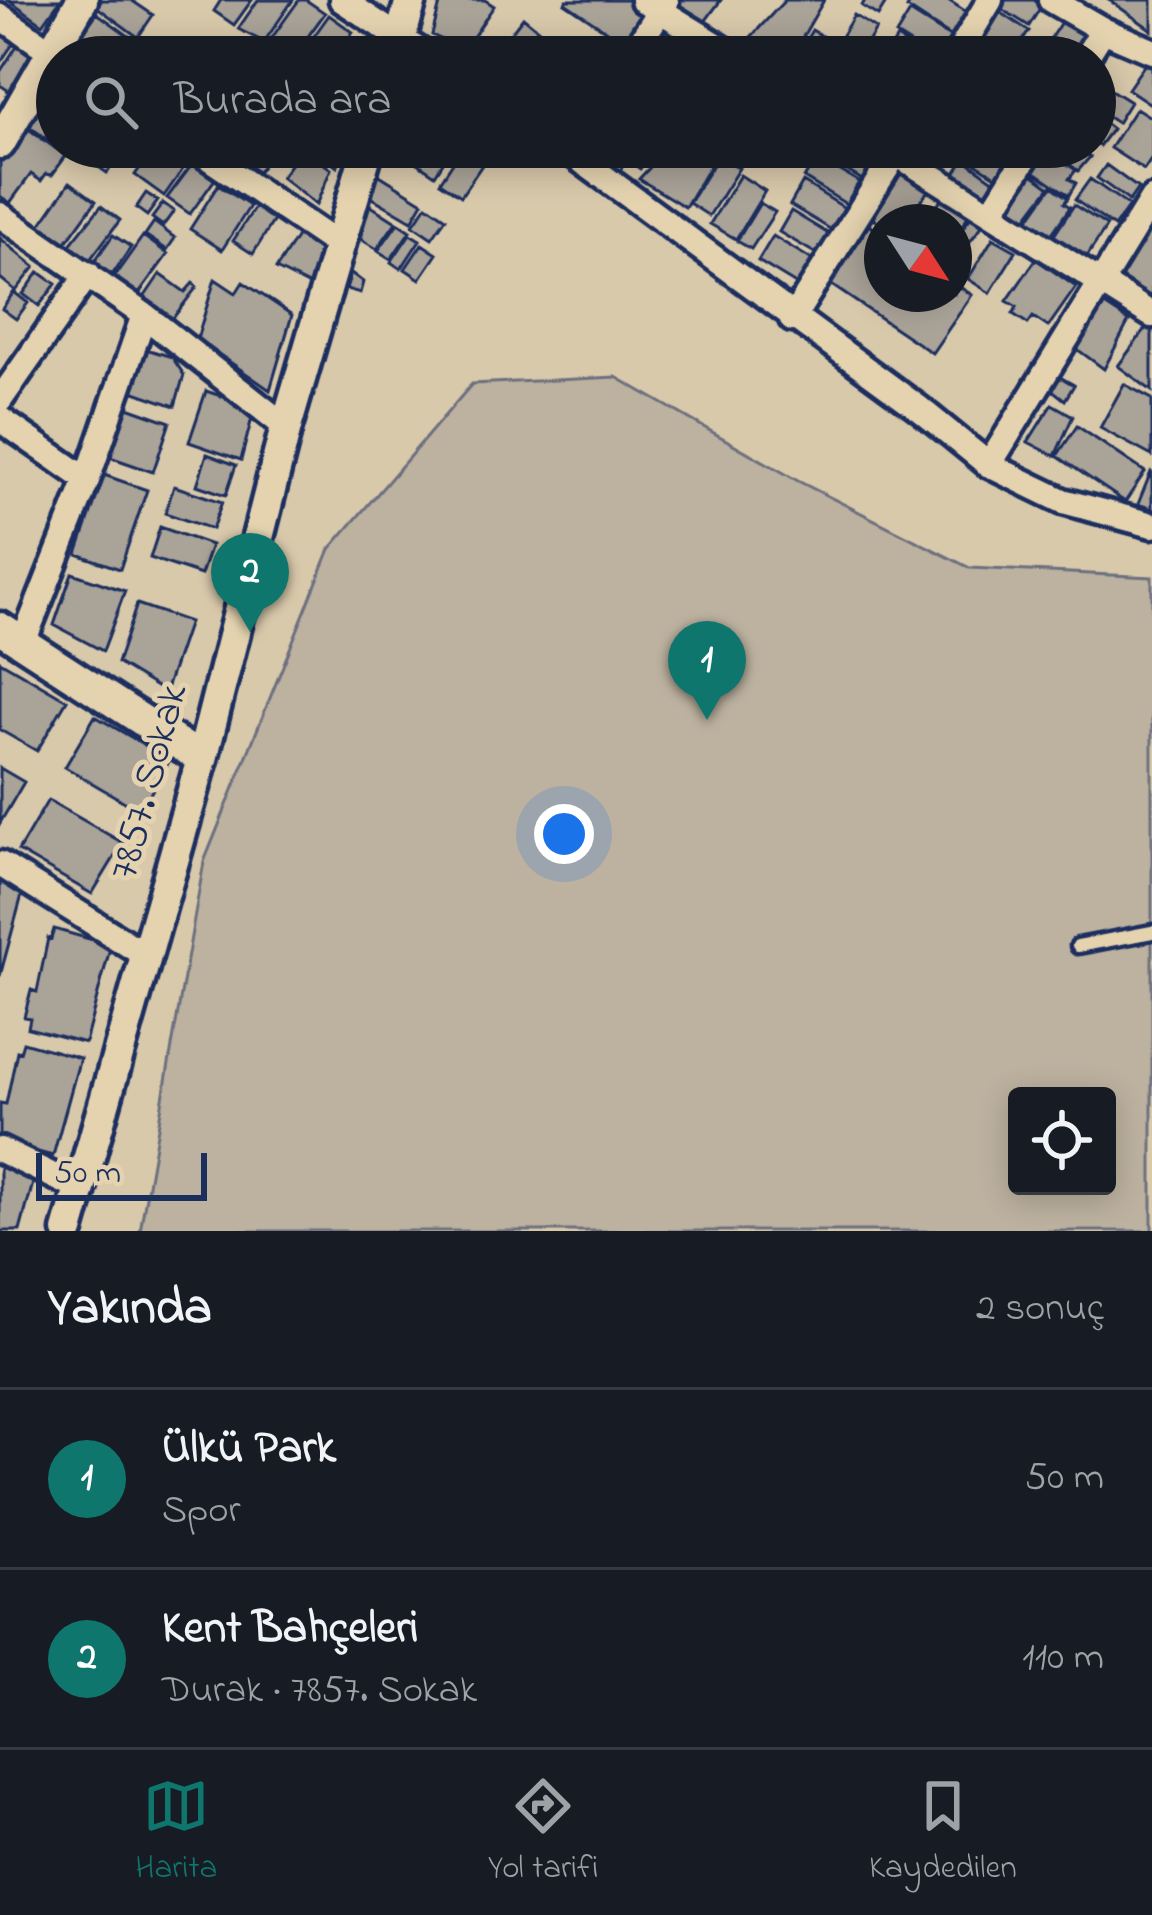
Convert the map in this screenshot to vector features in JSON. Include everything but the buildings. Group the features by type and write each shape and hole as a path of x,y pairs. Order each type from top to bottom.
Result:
{"street":[{"path":"65,36 82,0"},
{"path":"342,0 384,36"},
{"path":"401,36 411,0"},
{"path":"969,36 990,0"},
{"path":"1051,0 1152,51"},
{"path":"640,36 656,4 704,36"},
{"path":"0,16 36,41"},
{"path":"1099,36 1103,30"},
{"path":"0,143 36,86"},
{"path":"224,168 339,245"},
{"name":"7857. Sokak","path":"68,1231 202,759 286,427 362,168"},
{"path":"594,168 989,465 1063,501 1152,525"},
{"path":"792,319 883,168"},
{"path":"923,168 1152,315"},
{"path":"992,213 1019,168"},
{"path":"989,465 1152,199"},
{"path":"0,215 144,315 286,427"},
{"path":"0,400 88,274"},
{"path":"144,315 87,480 12,634 202,759"},
{"path":"0,419 87,480"},
{"path":"0,864 145,955"},
{"path":"0,1150 79,1188"}],"lane":[{"path":"1078,946 1152,932"}],"shaded area":[{"path":"616,377 798,481 970,568 1152,577 1152,1231 140,1231 204,862 330,549 472,384"}],"place":[{"name":"Kent Bahçeleri","path":"250,632"},
{"name":"Ülkü Park","path":"707,720"}]}
